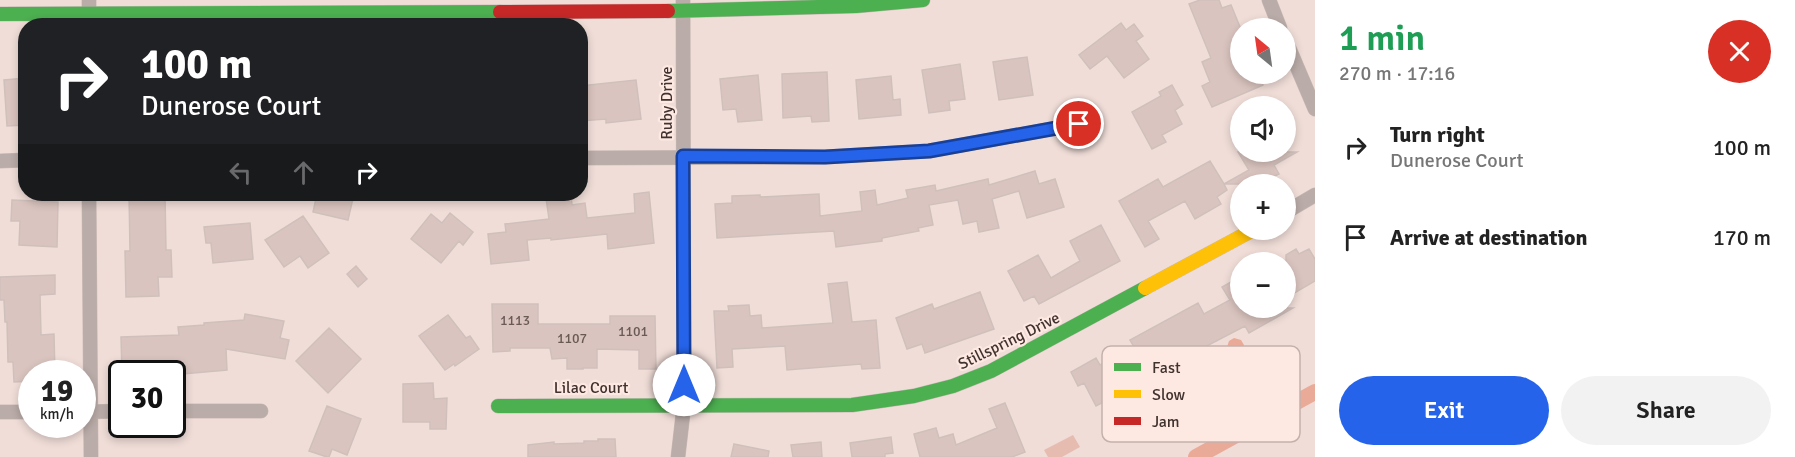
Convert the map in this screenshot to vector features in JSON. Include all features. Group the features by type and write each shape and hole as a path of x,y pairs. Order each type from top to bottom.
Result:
{"main road":[{"path":"0,14 856,6 923,0"},
{"name":"Stillspring Drive","path":"684,405 852,405 914,396 953,386 1012,361 1235,240"},
{"name":"Lilac Court","path":"498,405 684,405"}],"street":[{"path":"1269,0 1276,18"},
{"name":"Ruby Drive","path":"678,457 684,405 683,6"},
{"path":"1296,64 1315,109"},
{"path":"588,158 825,157 929,151 1079,124"},
{"path":"0,161 18,160"},
{"path":"1296,206 1315,195"},
{"path":"87,360 89,201"},
{"path":"186,411 261,411"},
{"path":"0,412 18,412"},
{"path":"89,438 91,457"}],"shaded area":[{"path":"1234,338 1241,340 1244,346 1227,346 1229,341"},
{"path":"1073,435 1080,447 1062,457 1048,457 1044,450"}],"building":[{"path":"1200,0 1219,0 1222,8 1231,5 1236,18 1230,18 1230,84 1263,85 1238,96 1230,96 1230,99 1212,107 1202,86 1210,82 1202,62 1211,58 1189,4"},
{"path":"1121,23 1126,30 1134,24 1143,36 1136,41 1149,59 1124,78 1107,56 1090,69 1079,55"},
{"path":"1027,57 1033,95 999,100 993,62"},
{"path":"960,64 965,99 949,101 950,110 929,113 922,70"},
{"path":"827,72 829,121 812,122 811,116 783,118 782,74"},
{"path":"758,75 762,120 738,122 736,109 723,110 720,79"},
{"path":"891,76 893,100 900,99 901,115 859,119 856,80"},
{"path":"18,79 18,125 7,126 4,80"},
{"path":"636,80 641,119 606,123 606,119 588,120 588,85"},
{"path":"1172,85 1183,105 1175,110 1182,124 1162,135 1166,142 1152,149 1132,112 1161,96 1159,92"},
{"path":"1210,161 1227,190 1217,197 1221,204 1195,219 1185,201 1148,221 1159,239 1145,247 1119,201 1158,179 1163,187"},
{"path":"1244,162 1279,162 1274,165 1279,174 1242,174 1249,170"},
{"path":"1035,171 1039,184 1055,179 1064,207 1027,218 1019,191 992,199 999,228 979,232 977,221 963,224 958,200 929,205 933,225 918,228 919,231 882,238 882,241 836,247 834,231 717,238 715,204 732,203 732,196 819,194 820,216 862,211 860,192 875,190 877,205 908,198 906,190 935,185 936,191 988,179 989,185"},
{"path":"649,192 654,243 608,249 607,234 527,240 529,260 491,264 488,234 506,232 505,224 549,219 546,201 572,201 572,205 585,203 587,218 635,213 634,194"},
{"path":"12,200 58,202 57,247 19,245 20,221 11,221"},
{"path":"129,201 165,201 166,250 171,250 172,277 158,277 159,296 126,297 125,251 130,251"},
{"path":"315,201 352,201 348,220 313,212"},
{"path":"450,213 473,232 463,245 459,241 441,263 411,239 431,214 442,223"},
{"path":"303,216 329,253 308,268 300,256 284,267 265,240"},
{"path":"250,223 253,259 213,263 211,243 206,243 204,227"},
{"path":"1101,225 1120,261 1039,304 1034,296 1024,301 1008,271 1038,255 1051,278 1080,261 1070,241"},
{"path":"1296,249 1299,254 1309,249 1315,259 1315,281 1296,292 1296,252 1291,252"},
{"path":"356,266 367,279 358,287 347,274"},
{"path":"55,275 55,294 40,295 41,335 54,334 55,360 18,360 18,382 14,382 13,362 8,362 7,322 5,322 4,300 0,300 0,277"},
{"path":"847,282 852,322 876,320 880,368 862,369 861,364 787,370 785,346 732,349 733,367 717,368 714,311 729,311 728,306 749,305 750,316 761,315 762,328 833,323 828,284"},
{"path":"1230,283 1230,300 1222,287"},
{"path":"980,292 994,329 925,353 922,344 907,349 896,318 932,304 934,309"},
{"path":"1230,300 1230,318 1275,318 1249,333 1245,326 1207,346 1133,346 1130,340 1198,303 1204,314"},
{"path":"492,304 538,304 538,324 610,324 610,316 655,316 656,369 639,369 639,350 597,349 597,368 583,369 567,369 567,358 552,359 550,348 510,348 510,351 493,352"},
{"path":"245,314 284,321 280,338 289,340 285,359 226,349 227,370 186,374 186,360 122,360 121,337 179,335 178,327 244,320"},
{"path":"448,315 466,338 470,336 479,349 455,366 454,364 445,370 419,336"},
{"path":"329,328 361,359 328,393 296,361"},
{"path":"1096,358 1100,365 1102,364 1102,403 1096,406 1084,383 1078,386 1071,372"},
{"path":"433,383 434,399 447,398 446,429 430,429 430,422 403,422 403,384"},
{"path":"1005,403 1025,452 1012,457 920,457 914,434 936,428 939,438 953,434 956,445 997,428 989,409"},
{"path":"327,406 361,419 347,455 332,449 329,457 309,451"},
{"path":"891,437 893,453 885,454 885,457 852,457 850,443"},
{"path":"598,439 615,439 616,457 528,457 528,445 554,442 554,444 584,443 584,441 598,441"},
{"path":"821,442 822,457 793,457 791,445"},
{"path":"734,444 769,451 768,457 731,457"}],"waterway":[{"path":"1300,400 1315,392"},
{"path":"1196,457 1223,442"}],"traffic: fast":[{"path":"668,11 856,6 923,0"},
{"path":"0,14 500,12"},
{"path":"498,406 852,405 914,396 953,386 991,371 1145,288"}],"traffic: slow":[{"path":"1145,288 1234,240"}],"traffic: jam":[{"path":"500,12 668,11"}],"route":[{"path":"684,385 683,156 825,157 929,151 1079,124"}]}
